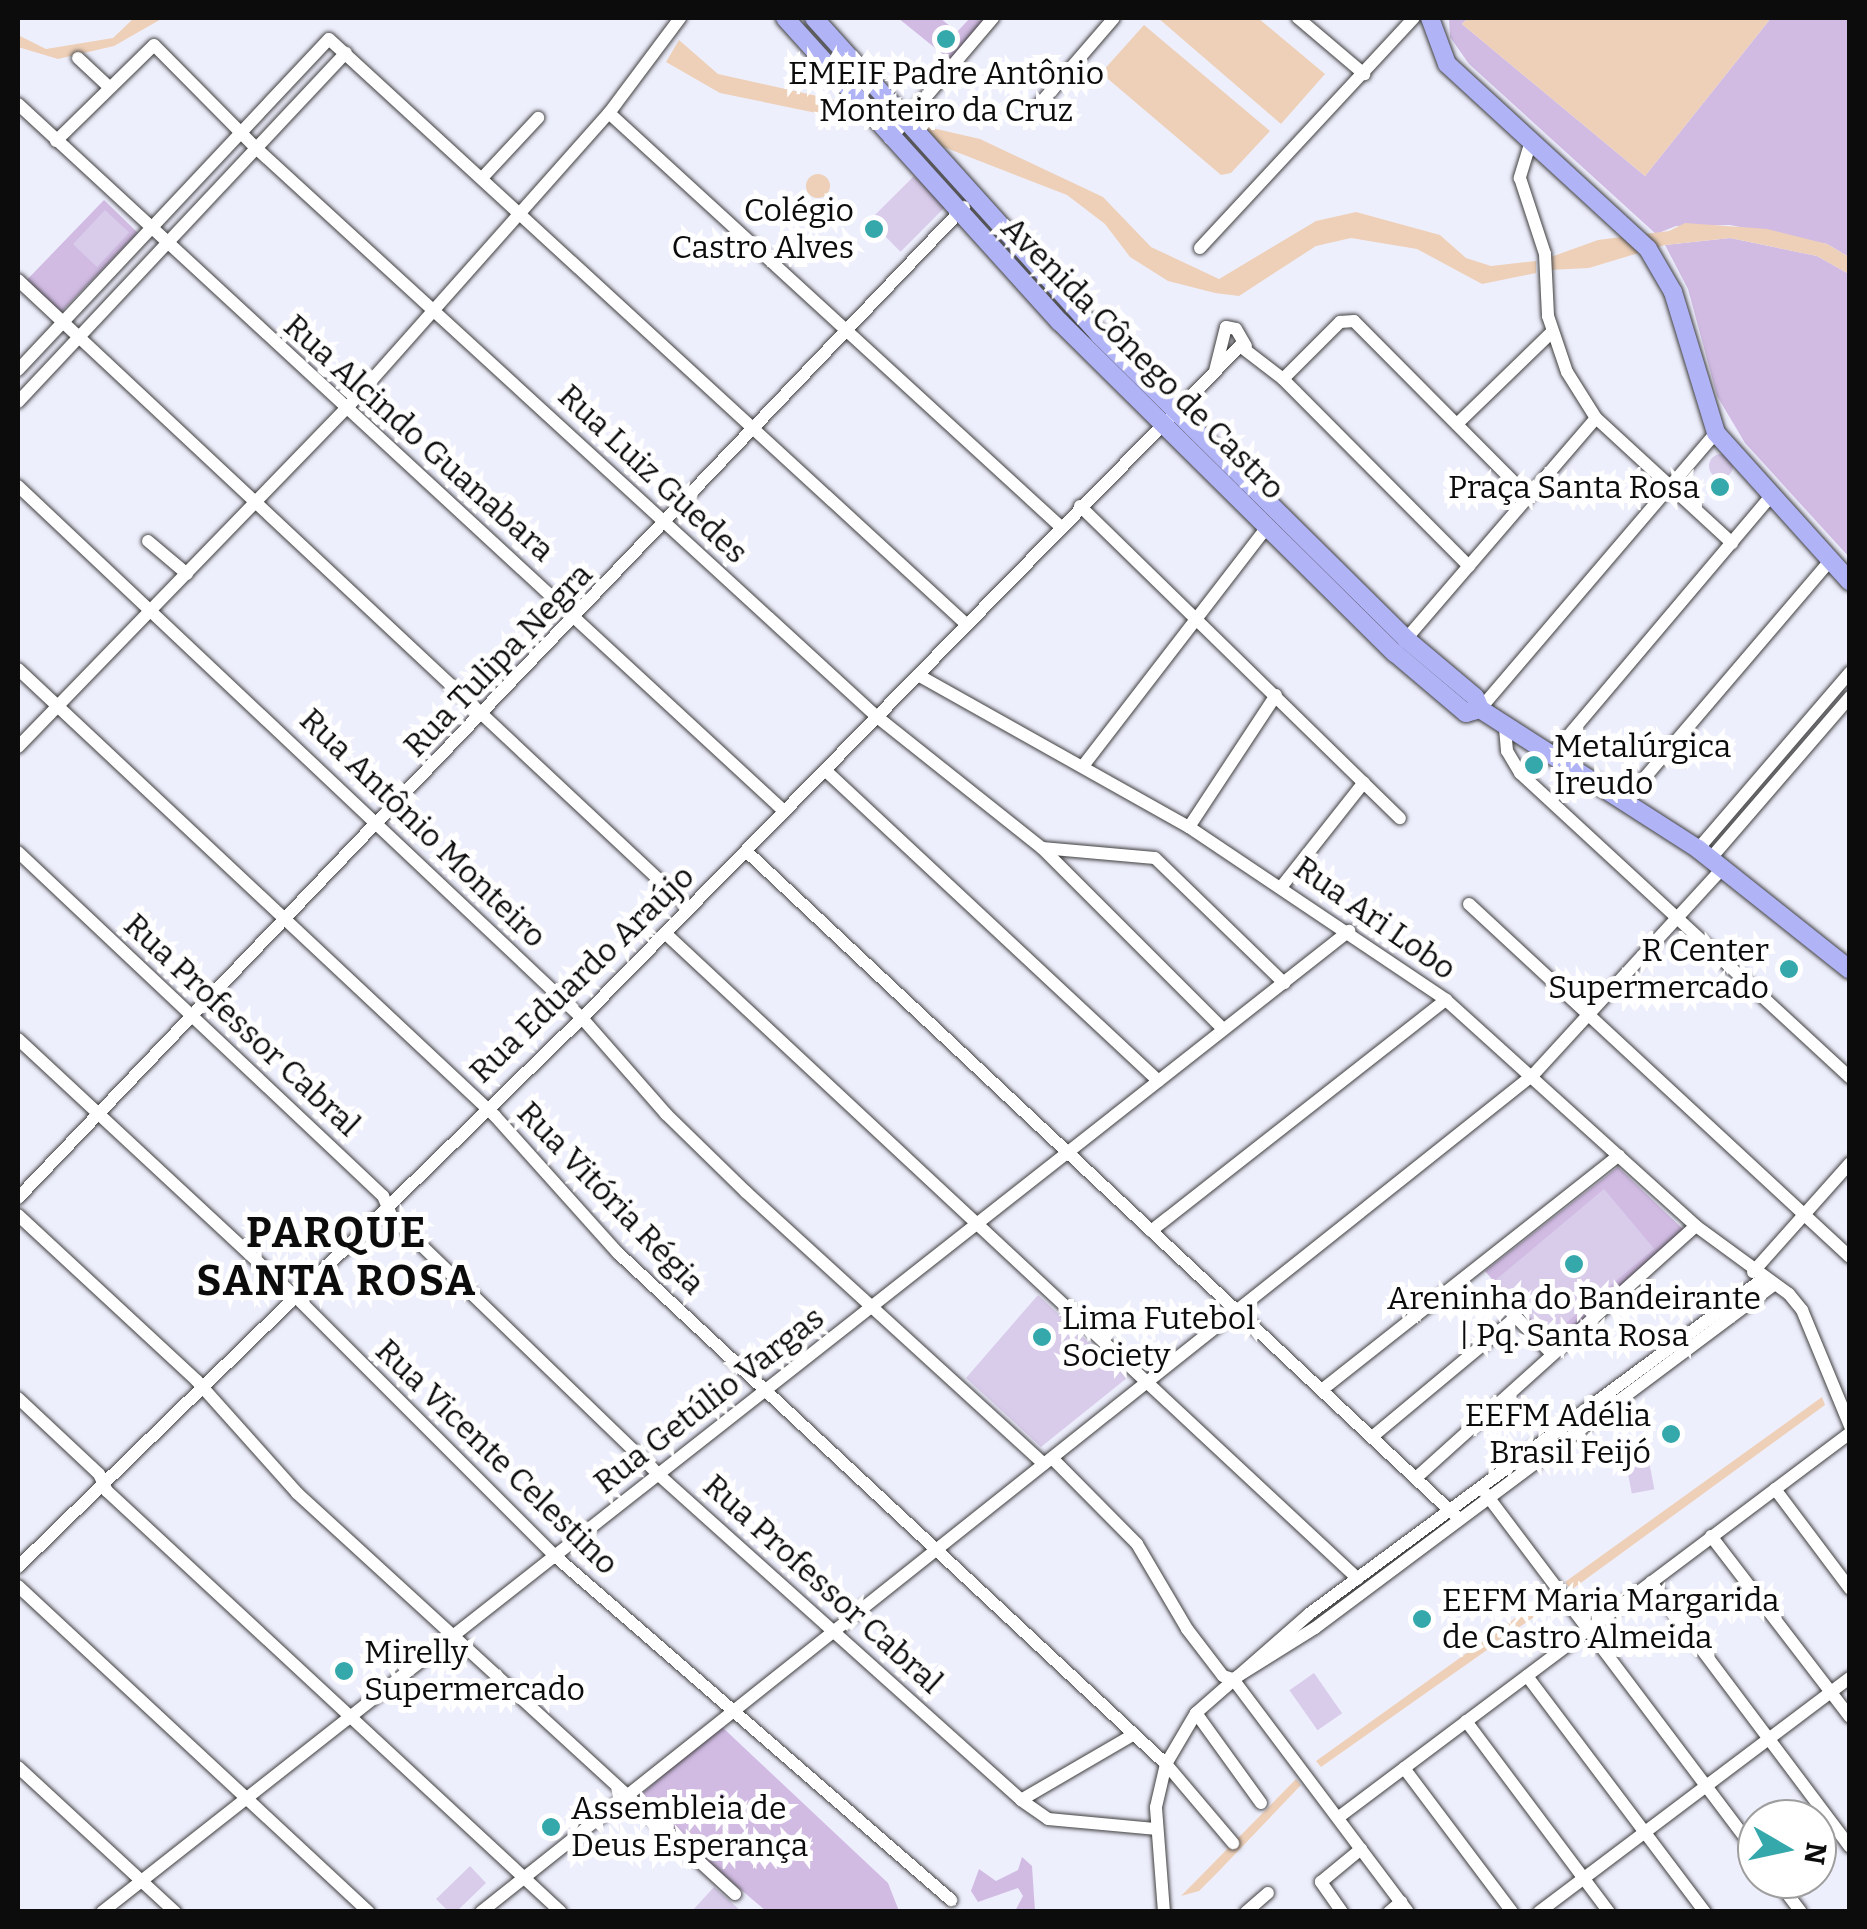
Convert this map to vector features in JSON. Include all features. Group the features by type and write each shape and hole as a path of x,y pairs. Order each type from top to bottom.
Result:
{"main road":[{"name":"Avenida Cônego de Castro","path":"785,18 957,214 1290,533 1400,646 1475,697 1480,709 1504,728 1711,858 1848,965"},
{"name":"Avenida Cônego de Castro","path":"814,18 1268,526 1290,533"},
{"path":"1430,18 1447,64 1643,243 1672,292 1716,433 1850,582"}],"street":[{"path":"18,747 346,410 609,113 680,18"},
{"path":"890,139 993,18"},
{"path":"1032,113 1114,18"},
{"path":"1298,18 1364,74"},
{"path":"1200,248 1414,18"},
{"path":"18,370 329,39 966,624"},
{"name":"Rua Luiz Guedes","path":"56,141 154,45 256,148 876,716 1042,848 1223,1029"},
{"path":"18,402 346,53"},
{"path":"78,58 108,86"},
{"name":"Rua Alcindo Guanabara","path":"18,104 164,244 784,811"},
{"path":"609,113 1062,528"},
{"path":"483,178 538,118"},
{"path":"1532,141 1520,178 1544,254 1552,332 1596,418 1732,543"},
{"name":"Rua Tulipa Negra","path":"18,1198 577,620 754,426 974,199"},
{"path":"18,280 252,504 690,908"},
{"path":"1283,380 1349,319 1528,496"},
{"path":"1215,371 1226,327 1236,329 1244,345 1470,566"},
{"path":"1457,424 1552,332"},
{"name":"Rua Eduardo Araújo","path":"18,1567 204,1389 484,1109 582,1018 1080,506 1244,345"},
{"path":"1400,646 1596,418"},
{"path":"1480,709 1670,482 1716,433"},
{"name":"Rua Antônio Monteiro","path":"18,486 582,1018 666,1114 872,1308 1124,1528 1187,1629 1223,1676 1233,1679 1404,1907"},
{"path":"1552,755 1771,496"},
{"path":"1080,506 1400,818"},
{"path":"1083,766 1268,526"},
{"path":"148,541 187,574"},
{"path":"1624,802 1830,562"},
{"name":"Rua Vitória Régia","path":"18,669 484,1109 577,1212 764,1390 938,1545 1131,1736 1166,1764 1233,1842"},
{"path":"481,1912 729,1710 1534,1074 1680,920 1711,858 1850,672"},
{"name":"Rua Ari Lobo","path":"918,676 1189,827 1349,931 1446,1000 1534,1074 1696,1226 1802,1310 1850,1430"},
{"path":"1189,827 1276,694"},
{"path":"1711,858 1850,697"},
{"path":"1504,728 1506,751 1520,774 1850,1078"},
{"path":"824,770 1160,1080"},
{"path":"1282,886 1364,782"},
{"path":"1042,848 1155,858 1284,983"},
{"path":"746,851 1456,1515"},
{"name":"Rua Professor Cabral","path":"18,852 383,1196 386,1210 659,1475 835,1628 1021,1800 1048,1819 1155,1829"},
{"path":"1469,904 1593,1014 1850,1257"},
{"name":"Rua Getúlio Vargas","path":"102,1912 1349,931"},
{"path":"665,933 1358,1579"},
{"path":"1151,1231 1446,1000"},
{"name":"Rua Vicente Celestino","path":"18,1041 295,1296 554,1556 951,1900"},
{"path":"1323,1388 1619,1154"},
{"path":"1233,1679 1315,1628 1764,1278 1803,1213 1850,1162"},
{"path":"18,1215 204,1389 297,1493 735,1894"},
{"path":"1417,1477 1696,1226"},
{"path":"1372,1436 1516,1316 1552,1354"},
{"path":"18,1398 350,1718 561,1912"},
{"path":"1338,1817 1850,1430"},
{"path":"1775,1489 1850,1589"},
{"path":"1486,1493 1737,1827"},
{"path":"1164,1912 1155,1829 1166,1764 1196,1714 1233,1679 1358,1579 1456,1515"},
{"path":"1712,1536 1850,1718"},
{"path":"1651,1582 1850,1847"},
{"path":"18,1586 369,1912"},
{"path":"1526,1676 1705,1912"},
{"path":"1539,1912 1850,1678"},
{"path":"1196,1714 1261,1803"},
{"path":"1466,1721 1609,1912"},
{"path":"1021,1800 1131,1736"},
{"path":"18,1767 175,1912"},
{"path":"1404,1768 1512,1912"},
{"path":"1342,1912 1322,1882 1361,1849"},
{"path":"1246,1912 1268,1893"},
{"path":"1388,1912 1404,1907"}],"shaded area":[{"path":"134,18 163,18 114,46 58,59 18,47 18,35 46,49 113,38"},
{"name":"EMEIF Padre Antônio Monteiro da Cruz","path":"898,18 940,18 957,32 970,18 986,18 950,60"},
{"path":"1158,18 1258,18 1325,74 1281,124"},
{"path":"1449,18 1468,18 1462,24 1645,176 1771,18 1849,18 1849,257 1827,244 1730,225 1676,226 1656,234 1469,64 1450,37"},
{"path":"1468,18 1771,18 1645,176 1462,24"},
{"path":"1144,25 1270,131 1231,173 1221,175 1101,73"},
{"path":"679,40 718,74 835,100 854,114 836,117 720,93 666,62"},
{"path":"919,125 980,139 1103,197 1151,247 1219,279 1316,221 1356,212 1440,235 1466,258 1491,266 1536,261 1536,273 1482,284 1417,249 1351,238 1316,246 1239,296 1215,293 1168,281 1130,257 1105,224 1067,195 936,144"},
{"path":"818,174 830,186 818,198 806,186"},
{"path":"914,176 945,207 901,252 869,221"},
{"path":"104,200 138,233 58,315 24,283"},
{"path":"105,210 129,233 97,267 73,244"},
{"path":"1685,223 1767,229 1827,244 1849,257 1849,274 1817,256 1730,238 1665,245 1589,268 1549,270 1548,258 1598,240 1669,231"},
{"path":"1730,238 1817,256 1849,274 1849,557 1745,443 1717,396 1688,289 1665,245"},
{"path":"1721,454 1733,466 1721,478 1709,466"},
{"name":"Areninha do Bandeirante | Pq. Santa Rosa","path":"1618,1167 1685,1231 1551,1349 1485,1271"},
{"name":"Areninha do Bandeirante | Pq. Santa Rosa","path":"1604,1189 1654,1249 1546,1339 1496,1280"},
{"name":"Lima Futebol Society","path":"1038,1295 1127,1378 1041,1447 966,1378"},
{"path":"1822,1397 1825,1405 1571,1590 1565,1582"},
{"path":"1646,1446 1654,1489 1632,1494 1623,1450"},
{"path":"1552,1592 1558,1600 1321,1767 1316,1761"},
{"path":"1314,1673 1342,1713 1318,1730 1289,1690"},
{"path":"720,1725 888,1883 899,1911 766,1911 635,1800"},
{"path":"1296,1779 1301,1785 1218,1872 1199,1891 1181,1896"},
{"path":"1022,1857 1032,1866 1035,1911 1015,1911 1023,1896 1018,1888 978,1902 971,1891 979,1869 996,1881 1018,1870"},
{"path":"470,1866 486,1883 457,1911 448,1911 436,1899"},
{"path":"714,1887 741,1911 692,1911"}],"place":[{"name":"EMEIF Padre Antônio Monteiro da Cruz","path":"946,39"},
{"name":"Colégio Castro Alves","path":"874,229"},
{"name":"Praça Santa Rosa","path":"1720,487"},
{"name":"Metalúrgica Ireudo","path":"1534,765"},
{"name":"R Center Supermercado","path":"1789,969"},
{"name":"Areninha do Bandeirante | Pq. Santa Rosa","path":"1574,1264"},
{"name":"Lima Futebol Society","path":"1042,1337"},
{"name":"EEFM Adélia Brasil Feijó","path":"1671,1434"},
{"name":"EEFM Maria Margarida de Castro Almeida","path":"1422,1619"},
{"name":"Mirelly Supermercado","path":"344,1671"},
{"name":"Assembleia de Deus Esperança","path":"551,1827"}],"district":[{"name":"PARQUE SANTA ROSA","path":"337,1257"}]}
